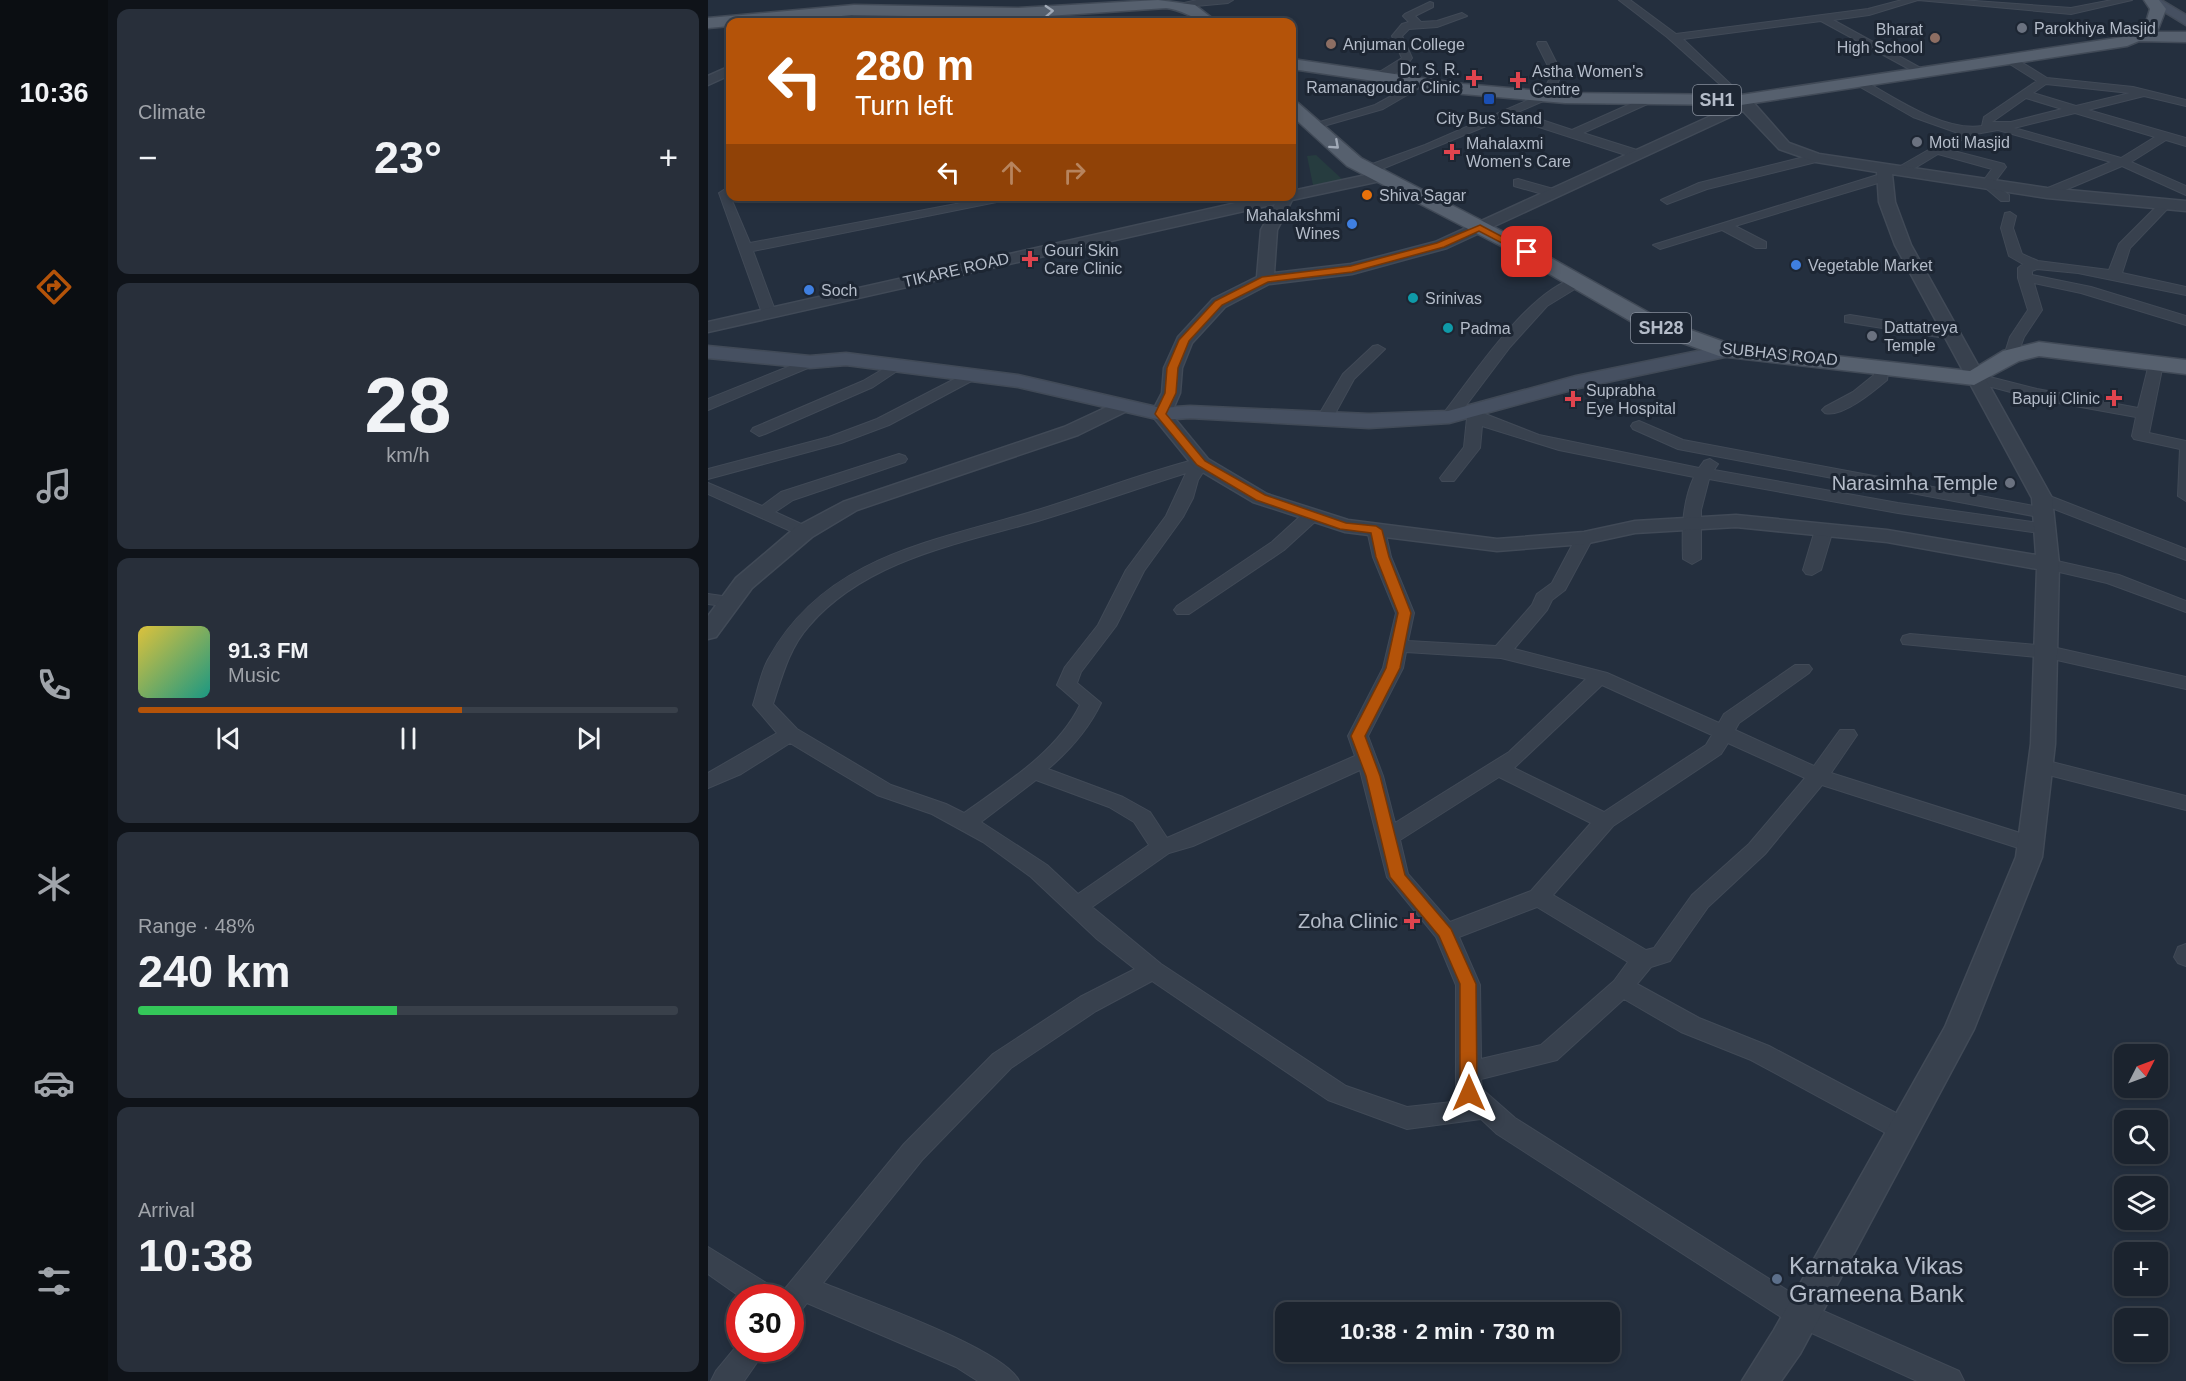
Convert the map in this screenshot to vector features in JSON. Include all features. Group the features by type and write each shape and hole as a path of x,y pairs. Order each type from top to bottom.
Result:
{"main road":[{"path":"815,0 853,10"},
{"path":"833,18 873,0"},
{"path":"2151,0 2186,21"},
{"path":"2140,36 2152,29 2156,19 2158,9 2151,0"},
{"path":"772,2 920,18"},
{"path":"764,18 853,10 907,10 1014,18 1184,2 1197,9 1205,18"},
{"path":"708,23 726,21"},
{"path":"708,34 726,32"},
{"path":"2140,36 2186,37"},
{"name":"SH1","path":"1296,65 1421,84 1546,96 1744,102 2127,41 2140,36"},
{"name":"SUBHAS ROAD","path":"1296,115 1313,126 1354,162 1374,174 1480,227 1652,324 1726,351 1882,365 1974,378"},
{"path":"1974,378 2011,356 2039,349 2186,367"},
{"path":"708,352 810,362 846,359 1018,381 1161,414 1190,412 1369,421 1473,414 1576,382 1726,351"}],"street":[{"path":"1184,2 1227,0"},
{"path":"1624,0 1676,37 1699,57 1784,146 1816,158 1890,172 2047,193 2186,206"},
{"path":"1676,37 1869,12 1913,0"},
{"path":"1922,0 2071,11 2127,0"},
{"path":"1430,5 1408,16 1416,22 1436,25 1462,16"},
{"path":"1823,18 1922,73"},
{"path":"1377,78 1403,64 1407,58 1396,36 1401,29 1416,22"},
{"path":"1374,174 1546,96 1557,74 1542,44"},
{"path":"2009,59 2044,81 2084,83 2186,103"},
{"path":"708,81 726,72"},
{"path":"2044,81 1988,119 1986,124 2124,161 2156,174 2186,191"},
{"path":"1859,82 1917,115 1967,132"},
{"path":"1313,126 1379,107 1421,84"},
{"path":"1660,245 1890,172 1939,151 1967,132 2143,93"},
{"path":"2023,94 2186,142"},
{"path":"1572,134 1650,99"},
{"path":"1744,102 1441,245 1352,269 1266,279 1218,303 1184,340 1173,368 1171,393 1161,414 1201,463 1260,498 1345,526 1497,544 1584,538 1635,527 1736,521 1887,536 2048,564 2113,579 2186,607"},
{"path":"1508,113 1636,154"},
{"path":"2047,193 2124,161 2165,136"},
{"path":"1939,151 2000,167 1987,184"},
{"path":"1667,200 1703,186 1816,158"},
{"path":"1760,1381 1787,1342 1959,1029 2029,857 2040,766 2048,652 2048,564 2044,513 2009,434 1974,378 1903,245 1887,202 1890,172"},
{"name":"TIKARE ROAD","path":"1296,195 1374,174"},
{"path":"1518,183 1553,193"},
{"path":"1987,184 2005,198"},
{"path":"728,201 768,313"},
{"path":"745,248 995,201"},
{"name":"TIKARE ROAD","path":"708,327 1100,237 1268,201"},
{"path":"1266,279 1269,230 1285,201"},
{"path":"2114,277 2124,247 2166,204"},
{"path":"2010,216 2007,228 2016,256 2033,264 2186,291"},
{"path":"1724,226 1761,245"},
{"path":"2011,356 2012,346 2020,329 2035,310 2025,278 2025,268 2033,264"},
{"path":"2025,278 2053,280 2186,321"},
{"path":"1449,417 1504,344 1542,303 1578,281"},
{"path":"1850,319 1951,335"},
{"path":"1325,418 1348,377 1378,349"},
{"path":"708,405 731,393 810,362"},
{"path":"2156,364 2140,436 2186,446"},
{"path":"1830,410 1858,395 1882,377 1882,365"},
{"path":"759,431 868,384 895,366"},
{"path":"708,474 835,440 884,422 972,375"},
{"path":"1974,378 2037,394 2145,414"},
{"path":"708,632 744,583 804,532 850,506 1071,431 1122,406"},
{"path":"1448,478 1472,448 1473,414 1497,427 1536,438 1702,473 1934,515 2044,513"},
{"path":"1639,426 1678,444 2044,513 2186,555"},
{"path":"2186,452 2186,496"},
{"path":"1692,559 1690,524 1702,473 1720,453"},
{"path":"764,513 787,496 899,459"},
{"path":"1201,463 1032,517 924,547 861,573 825,598 793,631 769,677 763,705 789,734 884,790 939,809 991,837 1039,871 1105,933 1153,970 1337,1093 1407,1118 1486,1108"},
{"path":"965,823 1032,771 1059,747 1086,717 1090,704 1067,685 1072,671 1107,626 1135,570 1185,498 1190,480 1201,463"},
{"path":"708,488 804,532"},
{"path":"1183,610 1278,546 1312,515"},
{"path":"1376,530 1383,557 1405,613 1393,668 1358,736 1398,877 1446,933 1468,984 1469,1093 1506,1126 1802,1315 1949,1381"},
{"path":"1812,570 1824,530"},
{"path":"1501,652 1541,606 1543,598 1559,585 1584,538"},
{"path":"708,599 730,602"},
{"path":"1910,640 2048,652 2186,682"},
{"path":"1398,645 1501,652 1600,677 1818,776 2031,844"},
{"path":"1446,933 1539,897 1605,821 1714,749 1721,732 1731,719 1802,669"},
{"path":"1388,837 1516,757 1600,677"},
{"path":"708,782 734,769 789,734"},
{"path":"1469,1072 1548,1053 1622,987 1643,960 1662,955 1700,901 1757,849 1818,776 1847,735"},
{"path":"1077,906 1162,847 1185,840 1366,759"},
{"path":"2040,766 2186,803"},
{"path":"1497,768 1605,821"},
{"path":"1032,771 1116,802 1142,817 1162,847"},
{"path":"1539,897 1643,960"},
{"path":"804,1287 913,1152 1002,1061 1088,1004 1153,970"},
{"path":"1622,987 1690,1025 1760,1053 1904,1130"},
{"path":"708,1258 746,1284"},
{"path":"804,1299 966,1357 1004,1381"},
{"path":"726,1381 742,1362"}],"green space":[{"path":"1316,155 1343,180 1313,185 1307,156"}],"place":[{"name":"Parokhiya Masjid","path":"2022,28"},
{"name":"Bharat High School","path":"1935,38"},
{"name":"Anjuman College","path":"1331,44"},
{"name":"Dr. S. R. Ramanagoudar Clinic","path":"1474,78"},
{"name":"Astha Women's Centre","path":"1518,80"},
{"name":"City Bus Stand","path":"1489,99"},
{"name":"Moti Masjid","path":"1917,142"},
{"name":"Mahalaxmi Women's Care","path":"1452,152"},
{"name":"Shiva Sagar","path":"1367,195"},
{"name":"Mahalakshmi Wines","path":"1352,224"},
{"name":"Gouri Skin Care Clinic","path":"1030,259"},
{"name":"Vegetable Market","path":"1796,265"},
{"name":"Soch","path":"809,290"},
{"name":"Srinivas","path":"1413,298"},
{"name":"Padma","path":"1448,328"},
{"name":"Dattatreya Temple","path":"1872,336"},
{"name":"Bapuji Clinic","path":"2114,398"},
{"name":"Suprabha Eye Hospital","path":"1573,399"},
{"name":"Narasimha Temple","path":"2010,483"},
{"name":"Zoha Clinic","path":"1412,921"},
{"name":"Karnataka Vikas Grameena Bank","path":"1777,1279"}],"route":[{"path":"1469,1093 1468,984 1446,933 1398,877 1373,776 1358,736 1393,668 1405,613 1383,557 1376,530 1345,526 1260,498 1201,463 1161,414 1171,393 1173,368 1184,340 1218,303 1266,279 1352,269 1441,245 1480,227 1527,252"}]}
